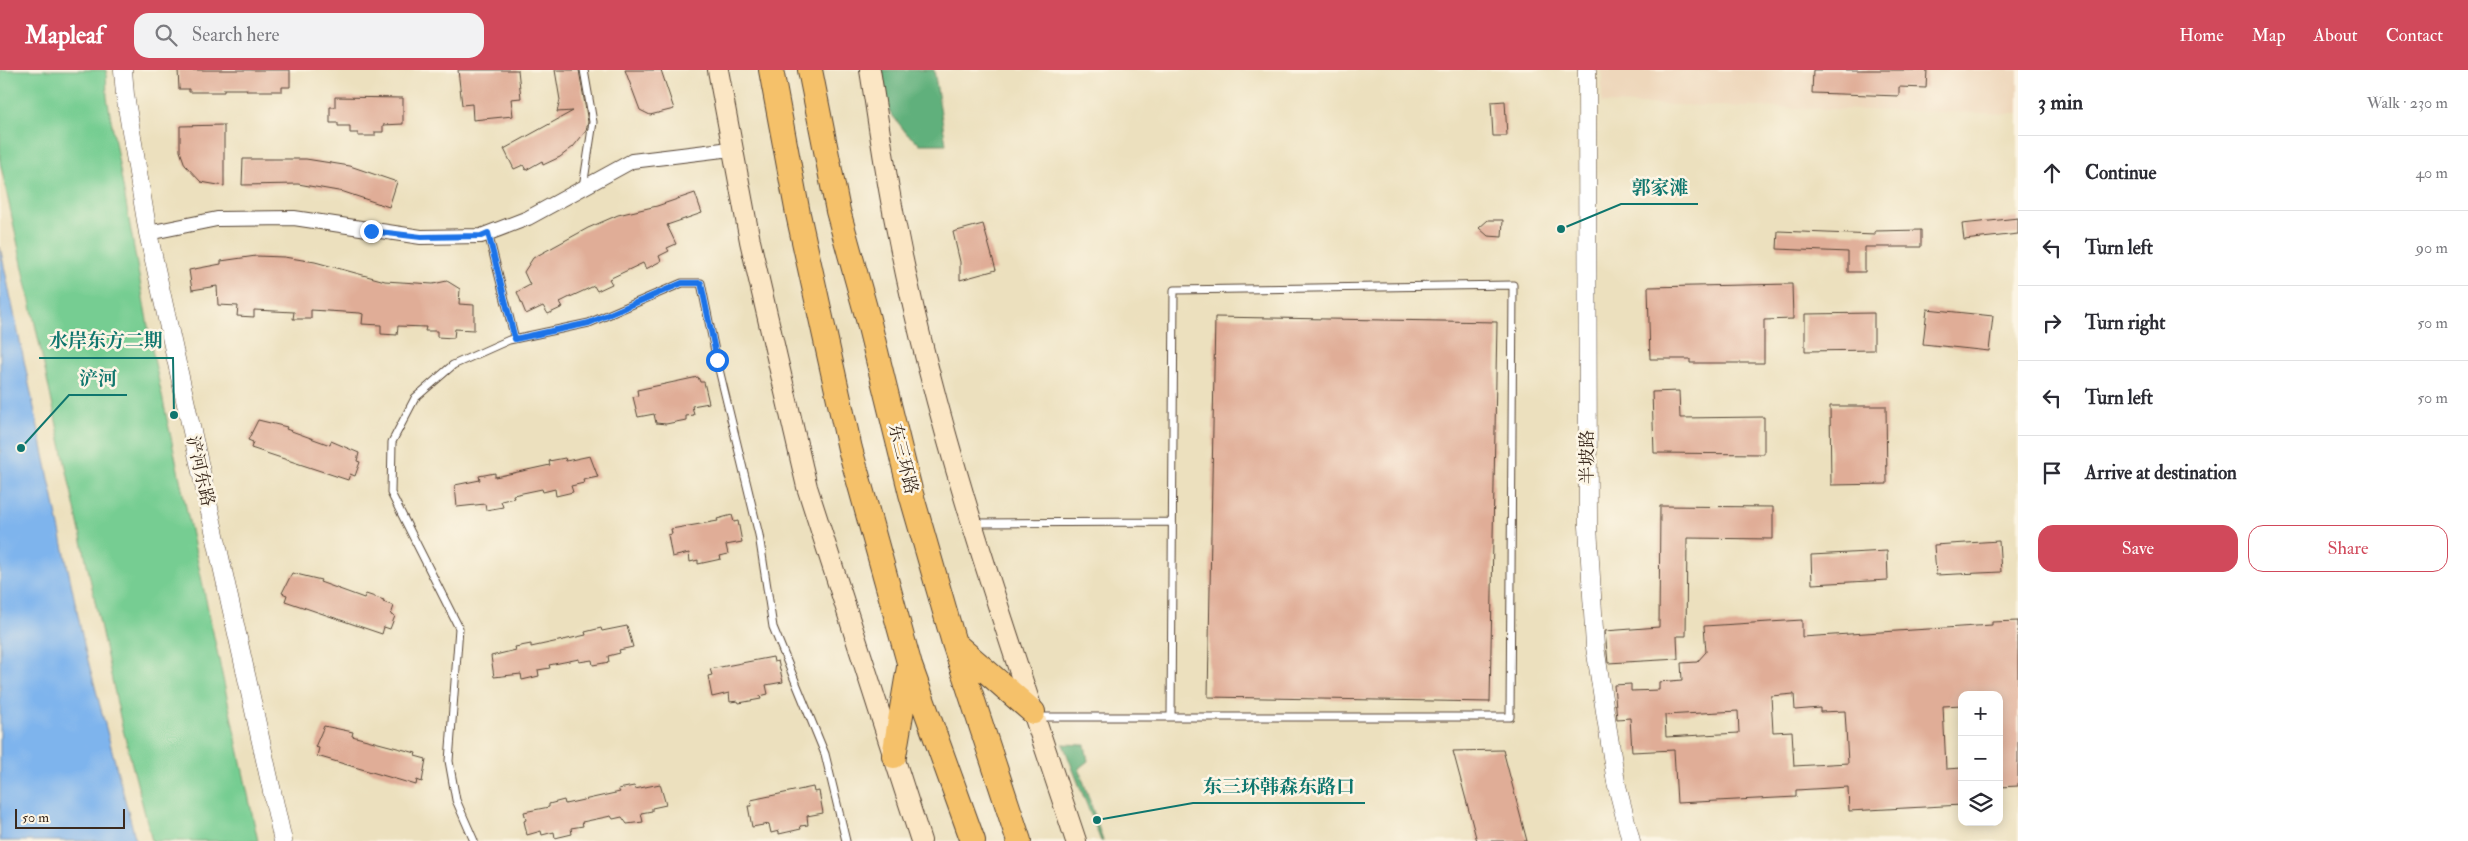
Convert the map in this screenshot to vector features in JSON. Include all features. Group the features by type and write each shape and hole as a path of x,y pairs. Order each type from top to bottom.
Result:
{"highway":[{"path":"770,70 798,214 850,449 910,666 973,841"},
{"name":"东三环路","path":"810,70 838,211 868,319 911,494 954,643 1019,841"},
{"path":"954,643 1034,715"},
{"path":"894,756 910,666"}],"main road":[{"path":"718,70 731,149 750,241 807,488 921,841"},
{"path":"870,70 898,236 932,379 980,553 1076,841"}],"street":[{"name":"浐河东路","path":"123,70 125,96 148,233 283,841"},
{"name":"半坡路","path":"1587,70 1588,526 1595,647 1616,782 1631,841"},
{"path":"148,233 217,219 294,218 421,237 481,236 528,218 583,190 632,161 731,149"}],"lane":[{"path":"583,190 593,122 584,70"},
{"path":"488,233 515,339"},
{"path":"474,841 456,800 449,761 459,628 391,493 392,442 414,398 453,365 515,339 589,323 682,283 701,283 717,360 759,535 773,627 825,754 846,841"},
{"path":"1034,715 1171,717 1510,717 1513,284 1174,290 1171,717"},
{"path":"973,523 1172,522"}],"shaded area":[{"path":"1602,70 2018,70 2018,114 1602,103"}],"green space":[{"path":"0,70 106,70 107,97 153,354 258,841 152,841 122,726 0,162"},
{"path":"882,70 934,70 946,144 920,144 907,134 889,111"},
{"path":"1063,744 1085,745 1088,761 1079,768 1103,841 1101,841"}],"water":[{"path":"0,247 85,649 136,841 0,841"}],"building":[{"path":"178,70 290,70 290,87 282,87 282,91 224,89 224,92 189,92 189,89 179,89"},
{"path":"458,70 518,70 521,98 511,99 513,116 473,120 472,104 462,105"},
{"path":"555,70 579,70 588,122 586,131 573,147 560,157 543,165 542,161 526,170 523,165 514,169 504,149 573,111 557,112 560,100"},
{"path":"625,70 661,70 674,109 650,115 640,110"},
{"path":"1813,70 1927,70 1926,88 1899,87 1899,96 1812,93"},
{"path":"335,97 403,98 403,124 383,125 383,132 375,132 375,136 358,136 358,133 350,133 350,126 338,126 338,123 330,123 330,107 335,107"},
{"path":"1505,101 1507,136 1493,136 1491,102"},
{"path":"224,125 224,186 201,182 185,165 180,151 180,126"},
{"path":"243,159 306,159 350,166 397,182 389,207 344,192 298,184 242,185"},
{"path":"695,193 702,213 667,225 676,244 667,248 669,251 659,256 661,261 646,269 643,263 609,279 612,284 597,291 594,286 570,297 560,302 563,307 548,314 543,306 526,314 517,292 530,285 524,272 533,258 588,228 618,215 657,206"},
{"path":"2018,218 2018,234 1964,240 1962,224"},
{"path":"1488,220 1503,220 1502,237 1488,236 1479,228"},
{"path":"983,224 996,270 960,280 960,262 953,232"},
{"path":"1921,230 1921,247 1865,247 1865,272 1848,272 1848,252 1777,249 1778,231 1875,235 1875,231"},
{"path":"256,256 284,257 315,262 385,281 433,284 447,281 460,289 459,304 474,305 474,330 455,329 454,338 437,337 437,331 425,331 426,327 398,326 397,335 381,334 381,325 362,324 363,314 311,310 311,319 293,319 294,312 254,310 254,317 237,316 238,306 218,305 217,286 192,290 189,270 221,264 221,261"},
{"path":"1792,284 1793,319 1764,320 1764,363 1690,363 1690,359 1650,359 1648,287"},
{"path":"1927,309 1993,316 1989,351 1923,344"},
{"path":"1874,313 1874,350 1805,351 1805,314"},
{"path":"1215,317 1497,322 1490,702 1208,697"},
{"path":"698,377 700,382 704,382 709,403 692,406 694,415 686,416 686,420 666,424 656,423 654,414 638,417 633,397 638,396 637,390"},
{"path":"1679,391 1680,418 1764,417 1764,454 1654,453 1652,392"},
{"path":"1830,406 1886,406 1887,484 1831,485"},
{"path":"258,420 287,427 286,429 330,445 331,441 359,453 357,461 360,462 355,476 350,474 348,480 251,448 253,442 248,440"},
{"path":"590,456 598,477 583,480 584,483 571,486 573,492 556,496 555,489 543,492 542,489 513,495 514,498 501,501 503,507 486,510 485,504 457,507 455,485 480,480 479,476 495,473 495,477 550,465 549,461 565,458 566,461"},
{"path":"1660,506 1773,507 1773,539 1687,538 1686,636 1677,636 1678,659 1608,663 1605,631 1659,627"},
{"path":"732,515 734,522 738,521 742,542 726,545 728,554 720,556 721,559 698,564 698,560 690,562 689,553 672,557 668,535 672,534 671,529 718,521 717,519"},
{"path":"1999,541 2001,572 1936,575 1934,545"},
{"path":"1887,551 1888,580 1812,584 1811,555"},
{"path":"292,573 321,580 320,582 364,598 366,594 384,600 383,602 394,606 391,615 395,616 390,629 384,627 382,634 285,601 287,595 282,593"},
{"path":"1802,620 1802,637 1992,625 1992,622 2018,621 2018,786 2003,787 2003,691 1958,691 1958,705 1943,706 1946,769 1958,768 1958,805 1849,811 1848,787 1796,790 1796,797 1677,803 1674,750 1632,752 1630,718 1617,719 1614,685 1631,684 1631,691 1659,690 1659,682 1682,680 1681,663 1697,662 1706,652 1704,626","holes":["1794,694 1795,710 1820,708 1820,712 1845,711 1848,763 1794,766 1792,731 1773,732 1771,696","1738,711 1739,733 1666,737 1665,715"]},
{"path":"627,626 633,647 619,650 620,653 608,656 609,662 593,665 592,660 579,662 579,659 549,665 550,668 538,670 539,676 522,680 521,674 494,677 491,656 516,650 515,647 531,644 531,647 586,635 585,632 601,628 602,631"},
{"path":"773,657 774,662 778,661 783,682 766,685 768,694 760,696 761,699 739,703 738,701 730,702 729,693 712,697 708,676 712,675 710,669"},
{"path":"324,726 353,732 352,736 416,753 415,756 426,759 422,782 417,780 416,785 317,756 319,748 315,747"},
{"path":"1503,750 1527,841 1477,841 1453,751"},
{"path":"660,784 666,805 641,813 643,822 627,824 622,817 613,819 611,816 582,822 583,826 571,828 572,834 555,838 554,832 542,835 541,831 527,835 524,812 549,807 549,804 564,800 565,804 620,792 618,789 634,786 635,789"},
{"path":"813,787 814,792 819,791 823,813 807,816 808,825 800,826 801,829 779,834 779,831 771,833 769,824 752,827 748,806 752,806 751,800"}],"place":[{"name":"郭家滩","path":"1561,229"},
{"name":"水岸东方二期","path":"174,415"},
{"name":"浐河","path":"21,448"},
{"name":"东三环韩森东路口","path":"1097,820"}],"route":[{"path":"371,231 421,237 481,236 488,233 515,339 589,323 682,283 701,283 717,360"}]}
